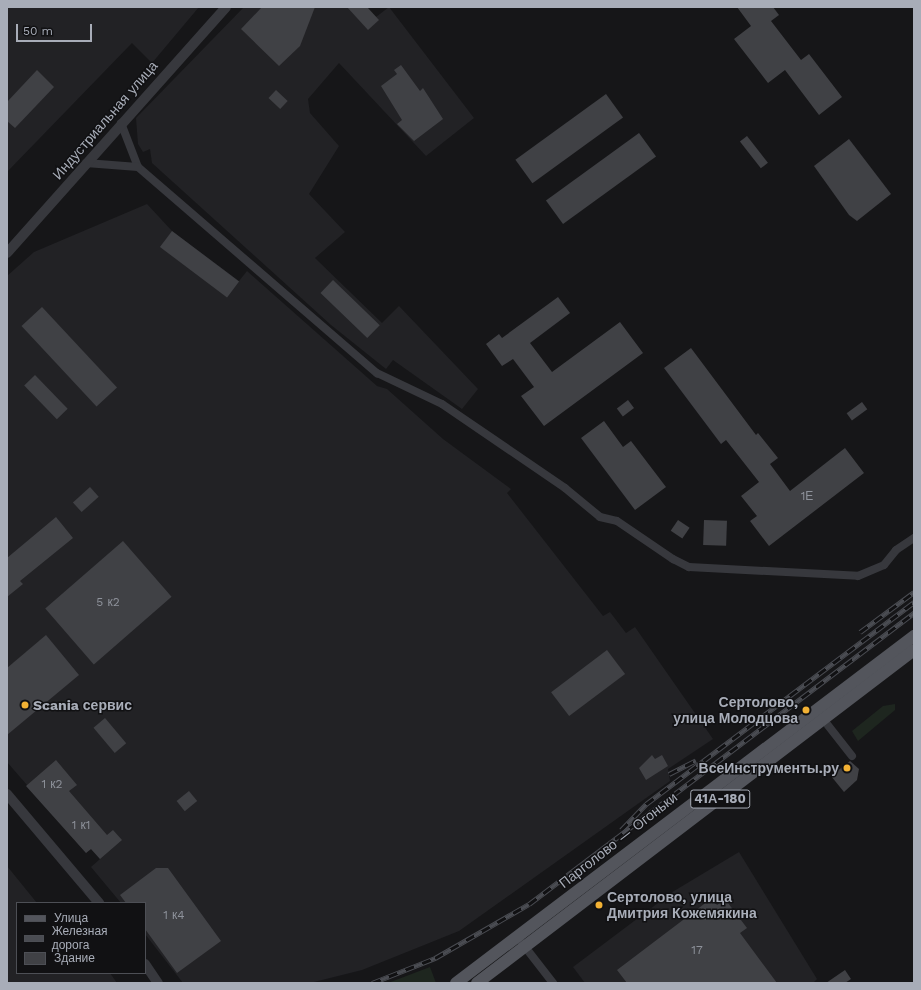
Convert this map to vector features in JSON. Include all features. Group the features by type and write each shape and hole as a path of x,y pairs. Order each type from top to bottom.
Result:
{"main road":[{"name":"Парголово — Огоньки","path":"456,983 914,636"},
{"name":"Парголово — Огоньки","path":"477,983 914,650"}],"street":[{"name":"Индустриальная улица","path":"7,253 226,7"},
{"path":"121,124 138,168 377,373 442,404 565,488 600,517 617,521 689,567 858,576 884,565 896,550 914,538"},
{"path":"86,163 138,168"},
{"path":"824,719 852,756"},
{"path":"7,794 98,902"},
{"path":"517,936 553,983"},
{"path":"146,965 158,983"}],"shaded area":[{"path":"7,7 199,7 152,63 132,43 7,172"},
{"path":"244,7 367,7 376,17 389,7 474,118 426,156 339,63 308,99 310,113 339,146 309,194 345,232 315,258 382,323 399,306 478,389 462,409 393,360 386,369 331,325 152,163 150,149 143,152 138,144 136,118"},
{"path":"147,204 172,231 239,281 247,271 377,386 387,389 443,439 511,489 507,493 603,616 610,612 626,633 635,627 713,739 668,769 670,781 459,931 362,970 310,983 183,983 146,935 146,902 120,902 91,867 100,859 91,849 86,853 7,762 7,276 34,252"},
{"path":"895,704 895,710 858,741 852,731 883,706"},
{"path":"739,852 817,979 813,983 585,983 573,967 674,891"},
{"path":"7,866 36,902 16,902 16,974 111,974 117,983 7,983"},
{"path":"430,967 436,983 388,983"}],"building":[{"path":"262,7 315,7 300,46 279,66 241,29"},
{"path":"347,7 367,7 379,20 368,30"},
{"path":"737,7 773,7 779,15 771,21 801,60 809,54 842,97 819,115 785,70 768,83 734,39 751,26"},
{"path":"401,65 420,91 423,88 443,119 414,141 397,124 402,120 381,86 397,74 394,70"},
{"path":"37,70 54,87 15,128 7,121 7,102"},
{"path":"276,90 288,101 280,109 268,98"},
{"path":"606,94 623,117 532,183 515,160"},
{"path":"639,133 656,156 563,224 546,201"},
{"path":"747,136 768,163 761,168 740,142"},
{"path":"849,139 891,194 857,221 849,215 814,166"},
{"path":"172,231 239,282 227,298 160,247"},
{"path":"333,280 380,325 367,338 320,293"},
{"path":"558,297 570,313 530,343 552,372 620,322 643,353 544,426 521,396 534,387 513,359 502,366 486,344 499,334 502,338"},
{"path":"42,307 117,387 97,407 22,326"},
{"path":"691,348 756,435 758,433 778,458 770,464 790,491 845,448 864,473 769,546 750,521 757,516 741,496 759,482 726,440 721,444 664,368"},
{"path":"35,375 68,409 57,419 24,385"},
{"path":"628,400 634,408 623,416 617,408"},
{"path":"862,402 867,409 852,420 847,413"},
{"path":"604,421 623,447 631,441 666,487 635,510 581,438"},
{"path":"90,487 99,497 82,512 73,502"},
{"path":"56,517 73,538 20,581 23,584 7,597 7,558"},
{"path":"678,520 690,528 682,539 671,531"},
{"path":"704,520 727,521 726,546 703,545"},
{"path":"123,541 172,597 94,664 45,609"},
{"name":"Scania сервис","path":"46,635 79,675 7,735 7,668"},
{"path":"607,650 625,674 569,716 551,692"},
{"path":"105,718 126,743 115,753 94,728"},
{"path":"652,755 655,759 662,755 668,766 646,780 639,768"},
{"path":"56,760 77,785 69,791 107,835 113,830 122,840 100,859 91,849 86,853 26,786"},
{"path":"850,761 859,769 857,780 844,792 831,776"},
{"path":"189,791 197,801 185,811 177,801"},
{"path":"156,868 168,868 221,941 177,973 146,930 146,902 125,902 120,895"},
{"path":"712,898 717,905 725,899 747,928 740,933 777,983 627,983 617,970"},
{"path":"845,970 851,979 845,983 826,983"}],"railway":[{"path":"860,632 914,592"},
{"path":"621,830 646,804 914,602"},
{"path":"372,983 435,958 529,904 914,613"},
{"path":"669,774 696,760"}],"place":[{"name":"Scania сервис","path":"25,705"},
{"name":"Сертолово, улица Молодцова","path":"806,710"},
{"name":"ВсеИнструменты.ру","path":"847,768"},
{"name":"Сертолово, улица Дмитрия Кожемякина","path":"599,905"}]}
